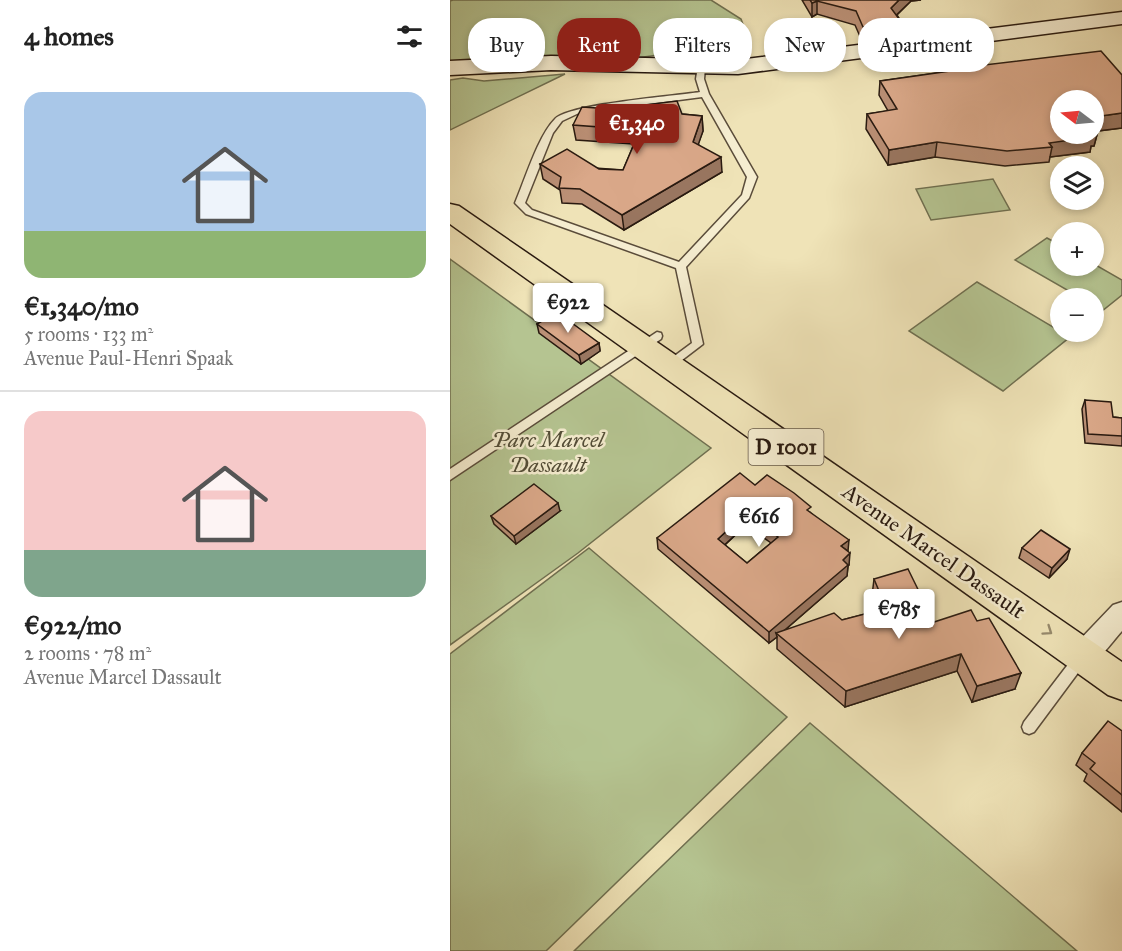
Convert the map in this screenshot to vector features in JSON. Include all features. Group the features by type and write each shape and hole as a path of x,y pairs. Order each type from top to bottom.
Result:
{"main road":[{"name":"Avenue Marcel Dassault","path":"450,192 649,341"},
{"name":"Avenue Marcel Dassault","path":"450,212 649,341 1101,650 1122,683"}],"street":[{"path":"752,65 1122,18"},
{"path":"545,63 653,66"},
{"path":"450,68 468,67"},
{"path":"450,75 472,72"},
{"path":"1101,650 1122,613"}],"lane":[{"path":"681,266 746,196 752,177 705,94 700,79 701,72"},
{"path":"681,266 529,212 520,202 549,133 559,119 577,111 705,94"},
{"path":"677,360 698,344 681,266"},
{"path":"450,475 649,341"},
{"path":"1029,727 1101,650"}],"green space":[{"path":"711,0 739,18 653,18 653,56 641,57 641,18 557,18 557,62 545,62 545,18 468,18 468,63 450,63 450,1"},
{"path":"565,74 450,130 450,80 463,78 484,81"},
{"path":"993,179 1010,210 931,220 916,189"},
{"path":"1047,238 1050,240 1050,276 1104,276 1104,270 1122,280 1122,295 1104,309 1104,288 1064,288 1015,260"},
{"name":"Parc Marcel Dassault","path":"450,259 711,448 578,553 450,645"},
{"path":"977,282 1050,325 1050,342 1064,342 1003,391 909,331"},
{"path":"589,548 787,717 546,951 450,951 450,654"},
{"path":"810,723 1077,951 574,951"}],"building":[{"path":"810,0 899,0 891,8 898,18 859,18 856,11 817,1 812,3"},
{"path":"1101,51 1122,75 1122,113 1104,116 1104,90 1050,90 1049,143 1052,147 1007,151 937,142 889,150 867,114 897,109 880,81 944,72 994,72 994,64"},
{"path":"677,101 682,114 702,116 693,142 721,157 622,215 580,189 559,188 561,177 540,164 567,149 599,169 623,170 640,130 573,125 582,107 612,109"},
{"path":"557,312 599,343 579,355 537,324"},
{"path":"1085,400 1111,402 1113,417 1122,418 1122,436 1088,434"},
{"path":"740,473 755,485 767,475 794,493 811,507 807,510 849,540 841,546 850,553 843,560 848,565 769,632 657,538","holes":["746,513 778,537 747,563 718,539"]},
{"path":"534,484 558,503 514,536 491,516"},
{"path":"1041,530 1070,549 1052,568 1022,548"},
{"path":"908,569 934,622 971,610 977,621 989,618 1021,673 977,686 961,654 846,691 776,633 834,613 842,620 880,610 878,604 884,603 874,579"},
{"path":"1108,721 1122,731 1122,795 1090,769 1095,763 1082,753"}]}
